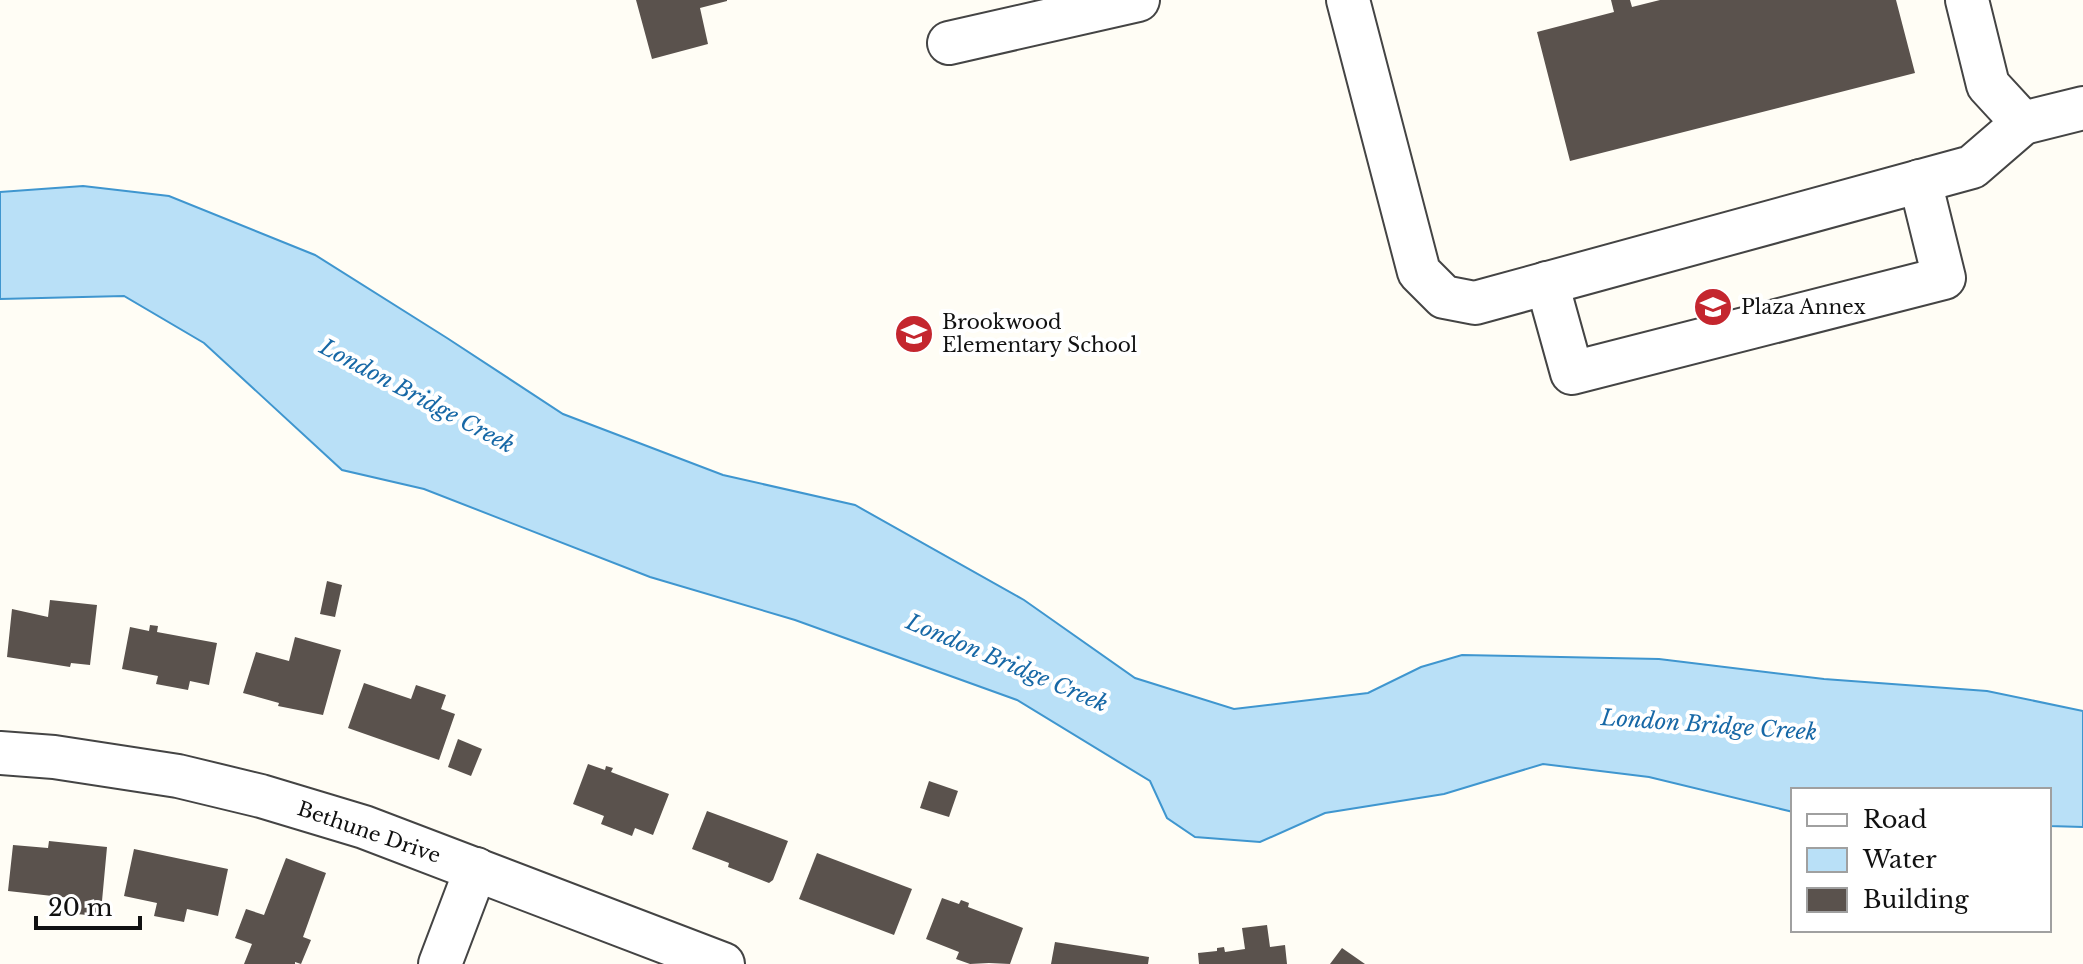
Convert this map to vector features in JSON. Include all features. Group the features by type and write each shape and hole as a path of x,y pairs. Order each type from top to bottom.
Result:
{"street":[{"path":"949,43 1138,0"},
{"path":"1348,0 1419,272 1444,297 1475,303 1972,167 2023,123 2083,108"},
{"path":"1967,0 1988,85 2023,123"},
{"path":"1547,283 1572,373 1944,278 1920,181"},
{"name":"Bethune Drive","path":"0,753 54,757 178,776 261,796 364,827 723,964"},
{"path":"440,964 476,869"}],"water":[{"name":"London Bridge Creek","path":"83,186 169,196 315,255 563,414 723,475 855,505 1024,600 1135,678 1234,709 1368,693 1421,667 1462,655 1659,659 1824,679 1987,691 2083,711 2083,827 2051,826 2051,788 1791,788 1791,812 1649,777 1543,764 1444,794 1325,813 1260,842 1195,837 1167,818 1150,781 1017,700 795,620 650,577 424,489 342,470 204,343 124,296 0,299 0,192"}],"building":[{"path":"636,0 727,1 700,8 708,44 652,59"},
{"path":"1611,0 1630,0 1632,7 1660,0 1896,0 1915,73 1570,161 1537,32 1614,12"},
{"path":"327,581 342,585 335,617 320,614"},
{"path":"50,600 97,605 90,665 71,663 70,667 7,657 12,609 48,617"},
{"path":"150,625 158,626 157,632 217,643 209,685 190,681 188,690 156,684 158,676 122,669 130,627 149,631"},
{"path":"295,637 341,650 323,715 278,706 279,703 243,693 256,652 289,661"},
{"path":"364,683 411,699 416,685 446,695 441,709 455,714 439,760 348,728"},
{"path":"458,739 482,749 471,776 448,767"},
{"path":"588,764 605,770 606,766 613,768 611,772 669,794 653,835 635,828 632,836 601,824 604,816 573,804"},
{"path":"929,781 958,791 949,817 920,808"},
{"path":"707,811 788,841 773,880 769,883 692,849"},
{"path":"49,841 107,847 102,901 97,901 96,916 77,914 79,899 8,891 13,845 48,848"},
{"path":"134,849 228,869 218,916 187,909 184,922 154,916 157,903 124,896"},
{"path":"817,853 912,889 894,935 799,899"},
{"path":"286,858 326,873 303,937 311,940 301,964 244,964 252,944 235,938 246,909 264,915"},
{"path":"942,898 959,904 961,900 969,903 968,907 1023,928 1010,964 970,964 956,959 959,952 926,939"},
{"path":"1267,925 1270,947 1285,945 1287,964 1199,964 1198,953 1224,947 1225,952 1245,949 1242,928"},
{"path":"1055,942 1149,957 1148,964 1051,964"},
{"path":"1342,948 1365,964 1330,964"}],"place":[{"name":"Plaza Annex","path":"1713,307"},
{"name":"Brookwood Elementary School","path":"914,334"}]}
